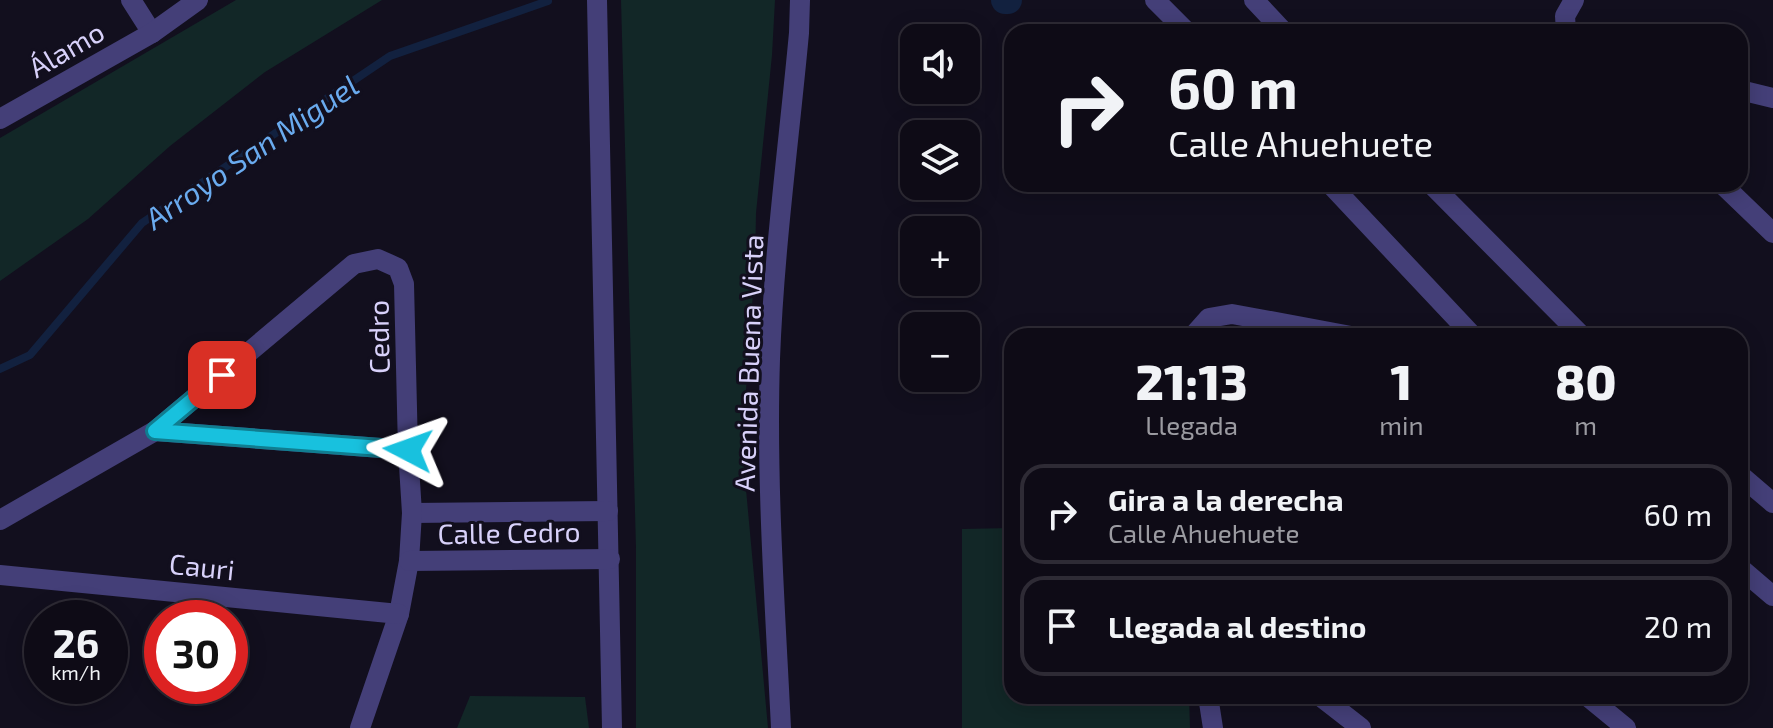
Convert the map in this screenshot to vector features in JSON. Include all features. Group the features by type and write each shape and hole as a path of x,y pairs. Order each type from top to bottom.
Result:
{"street":[{"path":"131,0 152,33"},
{"name":"Álamo","path":"3,111 152,33 198,0"},
{"path":"597,0 612,728"},
{"name":"Avenida Buena Vista","path":"781,728 770,500 770,357 800,0"},
{"path":"1258,4 1277,24"},
{"path":"1162,6 1179,24"},
{"path":"1748,92 1773,98"},
{"path":"1338,192 1465,328"},
{"path":"1439,192 1574,328"},
{"path":"1730,192 1773,233"},
{"name":"Cedro","path":"155,431 354,264 367,260 388,262 402,273 412,513 409,561 399,614 360,728"},
{"path":"1200,328 1209,318 1232,314 1308,328"},
{"path":"0,520 155,431 408,450"},
{"path":"1748,482 1773,503"},
{"name":"Calle Cedro","path":"412,513 608,511"},
{"name":"Calle Cedro","path":"409,561 610,559"},
{"name":"Cauri","path":"0,575 399,614"},
{"path":"1748,575 1773,596"},
{"path":"1209,704 1213,728"},
{"path":"1330,704 1361,728"},
{"path":"1597,704 1626,728"}],"green space":[{"path":"236,0 382,0 265,72 170,146 88,219 0,281 0,138"},
{"path":"621,0 775,0 756,213 742,446 768,728 636,728 636,548"},
{"path":"1004,528 1004,704 1189,704 1190,728 962,728 962,529"},
{"path":"470,696 585,697 589,728 457,728"}],"waterway":[{"name":"Arroyo San Miguel","path":"0,369 30,355 142,223 390,56 548,1"}],"route":[{"path":"222,375 155,431 408,450"}]}
